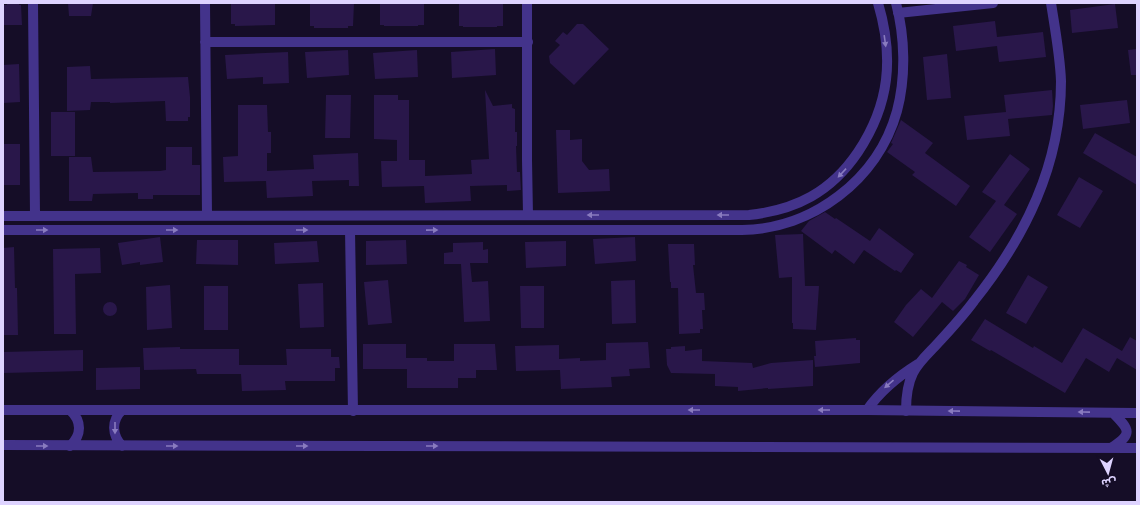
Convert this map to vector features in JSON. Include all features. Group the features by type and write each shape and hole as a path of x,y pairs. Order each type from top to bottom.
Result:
{"street":[{"path":"33,3 35,216"},
{"path":"205,3 207,216"},
{"path":"528,3 528,215"},
{"path":"3,216 749,215 768,213 787,208 804,201 821,191 836,179 849,165 874,125 881,106 886,85 887,57 878,3"},
{"path":"3,230 742,230 771,227 792,222 811,214 830,203 846,191 861,176 880,150 892,125 900,99 902,65 901,29 897,8 993,3"},
{"path":"906,411 907,391 913,373 918,364 956,323 996,272 1020,236 1040,192 1053,146 1060,101 1060,68 1051,3"},
{"path":"206,42 528,42"},
{"path":"858,152 872,162"},
{"path":"79,216 79,230"},
{"path":"350,230 353,411"},
{"path":"866,410 884,388 918,364"},
{"path":"3,410 866,410 1137,413"},
{"path":"70,410 77,418 80,428 77,438 70,446"},
{"path":"122,410 114,424 115,436 122,446"},
{"path":"1111,448 1124,439 1126,432 1124,424 1113,413"},
{"path":"3,445 1137,448"}],"building":[{"path":"7,3 19,3 19,5 21,5 22,25 3,25 3,5 7,5"},
{"path":"68,3 93,3 91,16 69,16"},
{"path":"231,3 275,3 275,25 235,26 235,24 231,24"},
{"path":"310,3 354,3 353,26 348,26 348,28 314,28 314,26 310,26"},
{"path":"380,3 424,3 424,25 380,25"},
{"path":"459,3 503,3 503,26 459,26"},
{"path":"1115,4 1118,28 1072,33 1070,10"},
{"path":"995,21 997,37 1043,32 1046,57 999,62 997,46 956,51 953,26"},
{"path":"577,24 583,24 609,49 574,85 550,63 549,56 560,45 555,41 563,32 567,35"},
{"path":"495,49 496,75 452,78 451,52"},
{"path":"1137,49 1137,75 1131,75 1128,50"},
{"path":"348,50 349,75 307,78 305,52"},
{"path":"417,50 418,77 375,79 373,53"},
{"path":"288,52 289,83 263,84 263,77 227,79 225,55"},
{"path":"947,54 951,98 927,100 923,57"},
{"path":"19,64 20,102 3,103 3,65"},
{"path":"90,66 91,79 188,77 190,117 188,117 188,121 166,121 165,101 110,103 91,102 90,110 67,111 67,67"},
{"path":"485,90 493,106 512,104 512,108 515,109 515,132 517,132 517,172 520,172 521,190 507,191 507,185 470,186 471,201 425,203 424,186 382,187 381,161 397,161 397,140 374,139 374,95 398,95 398,100 409,100 409,160 425,160 425,176 472,174 471,160 489,159"},
{"path":"1052,90 1052,115 1008,119 1010,136 967,140 964,116 1006,112 1004,95"},
{"path":"326,95 351,95 350,138 325,138"},
{"path":"1127,100 1130,123 1083,129 1080,105"},
{"path":"238,105 267,105 268,132 271,132 271,153 267,153 267,171 314,169 313,155 358,153 359,186 349,186 349,180 312,181 313,196 267,198 266,181 224,182 223,157 238,156"},
{"path":"51,112 75,112 75,156 51,156"},
{"path":"901,120 933,143 925,153 970,186 956,206 912,175 915,172 887,152 893,144 891,143"},
{"path":"556,130 570,130 570,140 582,139 582,161 589,170 609,169 610,191 558,193"},
{"path":"1095,133 1137,157 1137,185 1083,153"},
{"path":"3,144 20,144 20,185 3,185"},
{"path":"166,147 192,147 192,165 200,165 200,195 153,195 153,199 138,199 138,193 93,194 92,201 69,201 69,157 91,157 93,172 160,171 166,170"},
{"path":"1010,154 1030,169 1004,205 1017,214 990,252 969,237 996,201 982,192"},
{"path":"1079,177 1103,191 1080,228 1057,215"},
{"path":"825,212 870,241 879,228 914,254 901,273 896,270 895,271 864,250 854,264 835,250 832,254 801,231 809,221"},
{"path":"803,234 805,286 819,286 816,330 793,329 792,277 779,278 775,235"},
{"path":"160,237 163,262 140,265 140,262 122,265 118,243"},
{"path":"635,237 636,261 595,264 593,239"},
{"path":"197,240 238,240 238,265 196,264"},
{"path":"406,240 407,264 366,265 366,241"},
{"path":"317,241 319,262 275,264 274,243"},
{"path":"566,241 566,266 526,268 525,242"},
{"path":"483,242 483,250 488,249 488,263 470,263 472,282 488,281 490,321 464,322 461,264 444,264 444,253 453,252 453,243"},
{"path":"668,244 694,244 695,265 693,265 696,293 704,293 705,310 702,310 703,329 700,329 700,333 679,334 678,288 671,288"},
{"path":"14,247 18,335 3,335 3,248"},
{"path":"100,248 101,273 75,274 76,334 54,334 53,249"},
{"path":"959,261 967,265 966,267 979,275 965,299 953,311 942,302 913,337 894,322 906,305 921,289 932,298"},
{"path":"1028,275 1048,287 1026,324 1006,313"},
{"path":"388,280 392,323 368,325 364,282"},
{"path":"635,280 636,323 612,324 611,281"},
{"path":"323,283 324,327 300,328 298,284"},
{"path":"170,285 172,328 147,330 146,287"},
{"path":"204,286 228,286 228,330 204,330"},
{"path":"520,286 544,286 544,328 521,328"},
{"path":"110,302 115,304 117,309 115,314 110,316 105,314 103,309 105,304"},
{"path":"985,319 1033,348 1034,346 1062,363 1083,328 1122,351 1130,337 1137,341 1137,370 1117,358 1109,372 1086,358 1065,393 971,340"},
{"path":"856,338 856,340 860,340 860,363 815,367 815,341"},
{"path":"648,342 650,368 629,369 630,376 611,377 612,387 561,389 560,370 516,371 515,346 559,345 559,359 580,358 580,361 606,360 606,343"},
{"path":"363,344 406,344 406,358 427,358 427,361 454,361 454,344 495,344 497,370 476,370 476,378 458,378 458,388 407,388 407,369 363,369"},
{"path":"685,346 685,351 702,349 702,361 752,363 753,368 771,363 813,360 813,386 738,391 738,387 715,386 715,374 671,373 667,365 666,349"},
{"path":"180,347 180,349 239,349 239,365 287,365 286,349 331,349 331,357 339,357 340,368 335,368 335,381 285,381 286,390 242,391 241,374 197,374 196,369 144,370 143,348"},
{"path":"83,350 83,371 3,373 3,352"},
{"path":"140,367 140,389 96,390 96,368"}]}
